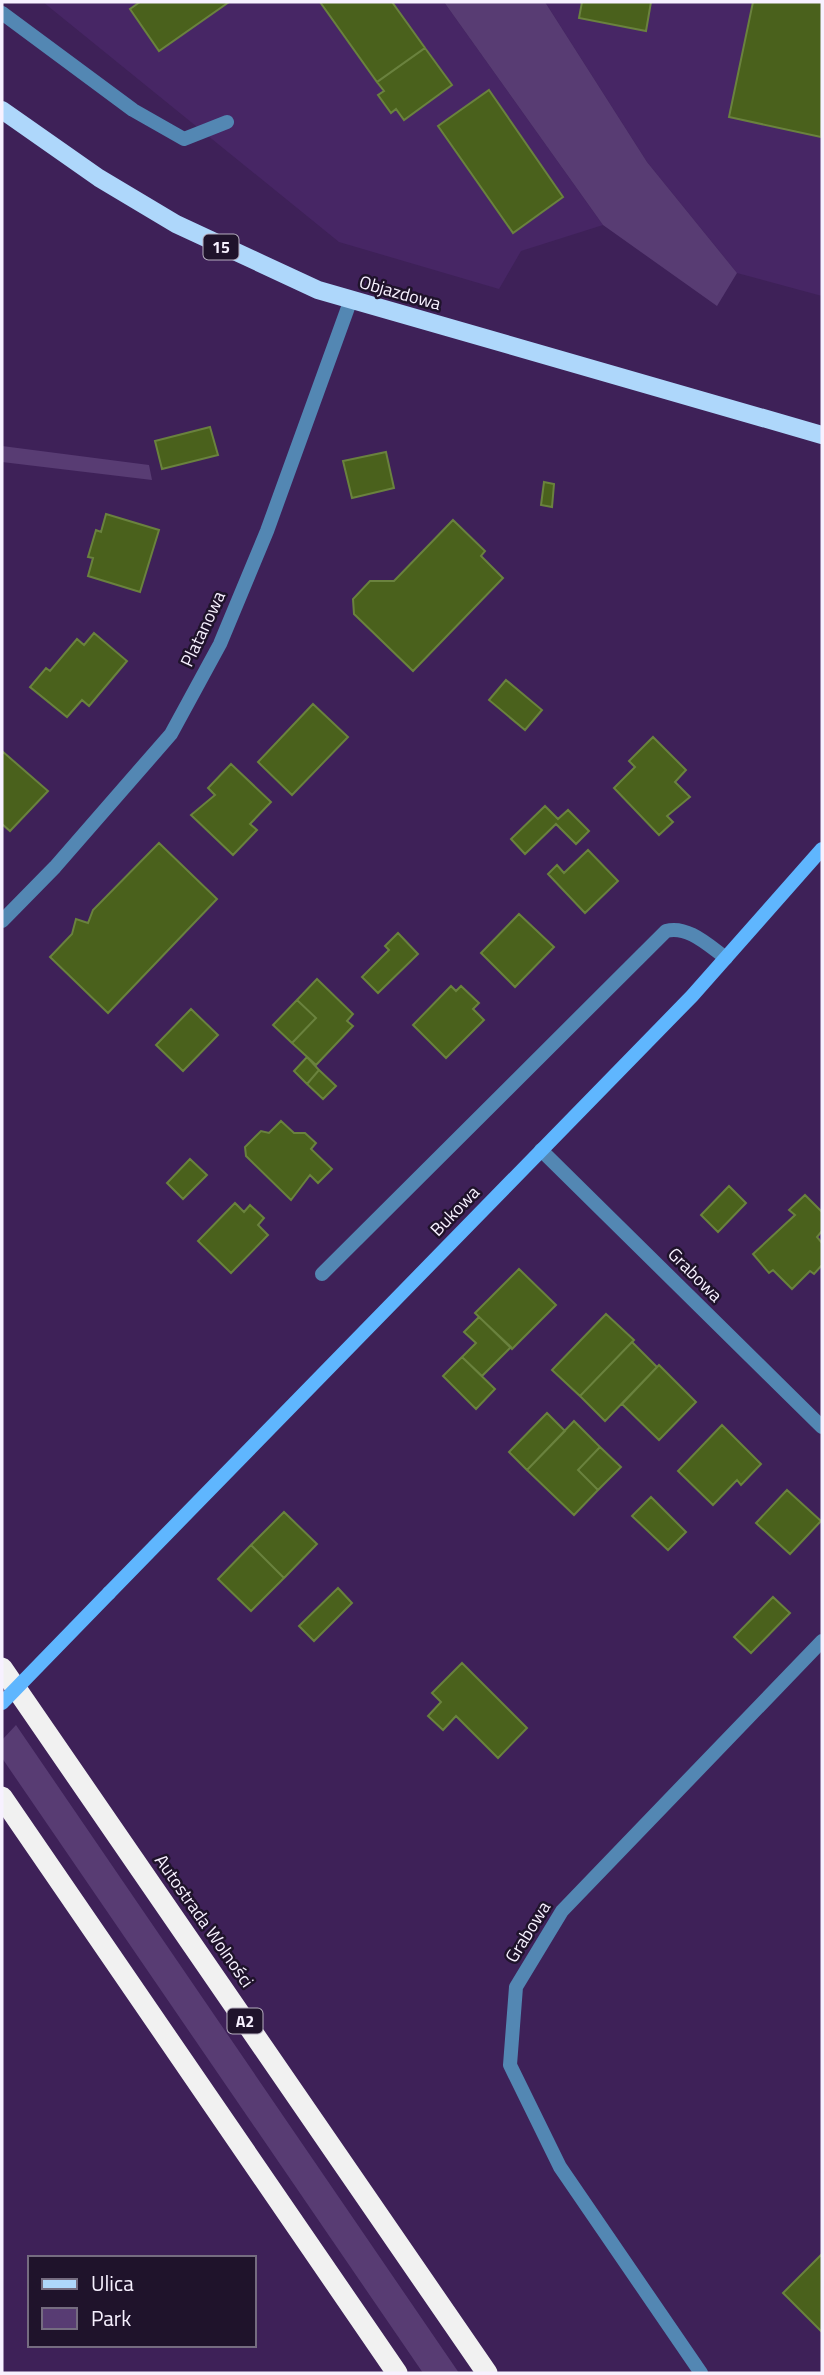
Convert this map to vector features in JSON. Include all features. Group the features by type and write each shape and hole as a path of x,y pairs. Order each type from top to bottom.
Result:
{"highway":[{"name":"Autostrada Wolności","path":"2,1668 487,2373"},
{"path":"2,1797 397,2373"}],"main road":[{"name":"Objazdowa","path":"2,110 99,178 176,225 256,264 350,302 822,435"},
{"name":"Bukowa","path":"2,1703 726,958 822,849"}],"street":[{"path":"2,13 133,110 184,139 227,122"},
{"name":"Platanowa","path":"2,921 55,867 171,734 225,631 271,518 350,302"},
{"path":"322,1274 666,931 682,930 726,958"},
{"name":"Grabowa","path":"541,1150 822,1427"},
{"name":"Grabowa","path":"701,2373 559,2167 510,2064 516,1987 562,1911 822,1641"}],"shaded area":[{"path":"43,2 444,2 603,225 521,251 499,289 339,242"},
{"path":"545,2 822,2 822,296 737,273 647,162"}],"green space":[{"path":"444,2 545,2 647,162 737,273 717,306 603,225"},
{"path":"2,446 149,465 152,480 2,462"},
{"path":"16,1725 459,2373 423,2373 2,1758 2,1740"}],"building":[{"path":"140,2 229,2 159,51 130,9"},
{"path":"320,2 392,2 425,48 377,82"},
{"path":"582,2 651,2 646,31 579,18"},
{"path":"753,2 822,2 821,137 729,117"},
{"path":"425,48 452,85 404,120 396,109 391,113 378,95 384,91 377,82"},
{"path":"489,90 563,197 513,233 438,126"},
{"path":"210,427 218,455 162,469 155,441"},
{"path":"386,452 394,488 352,498 343,461"},
{"path":"544,482 554,484 552,507 541,505"},
{"path":"106,514 159,530 140,592 88,576 93,558 88,557 96,530 101,532"},
{"path":"453,520 485,551 481,556 503,578 413,671 354,614 353,599 370,581 394,581"},
{"path":"94,633 127,661 89,706 82,700 67,717 30,687 46,668 50,671 77,639 84,645"},
{"path":"506,680 542,710 525,730 489,700"},
{"path":"313,704 348,737 292,795 258,762"},
{"path":"653,737 686,770 675,782 690,797 667,816 673,822 659,835 614,788 635,767 629,761"},
{"path":"2,751 48,791 10,831 2,824"},
{"path":"231,764 271,802 250,824 257,830 233,855 191,815 215,795 208,788"},
{"path":"545,806 558,819 568,810 589,831 576,844 556,824 525,854 511,839"},
{"path":"159,843 217,899 108,1013 50,957 72,934 76,919 88,923 93,910"},
{"path":"588,850 618,881 585,913 548,874 557,865 564,873"},
{"path":"519,914 554,947 515,987 481,953"},
{"path":"398,933 418,954 378,993 362,977 389,950 385,946"},
{"path":"317,979 353,1014 347,1021 353,1026 316,1065 292,1043 316,1018 297,1000"},
{"path":"451,986 456,991 461,986 479,1003 473,1009 484,1020 446,1058 413,1025"},
{"path":"297,1000 316,1018 292,1043 273,1025"},
{"path":"191,1009 218,1035 183,1071 156,1045"},
{"path":"307,1057 319,1070 307,1084 294,1071"},
{"path":"319,1070 336,1086 323,1099 307,1084"},
{"path":"281,1121 294,1133 305,1133 316,1143 311,1149 332,1169 318,1183 310,1175 291,1200 246,1156 245,1147 261,1131 269,1133"},
{"path":"190,1159 207,1175 183,1199 167,1183"},
{"path":"729,1186 746,1203 718,1232 701,1215"},
{"path":"805,1195 822,1212 822,1231 817,1237 822,1243 822,1265 814,1274 810,1271 792,1289 773,1270 769,1273 753,1254 795,1215 789,1210"},
{"path":"235,1203 244,1212 250,1205 264,1218 258,1225 268,1235 231,1273 198,1241"},
{"path":"519,1269 556,1305 512,1349 475,1313"},
{"path":"606,1314 634,1340 580,1396 552,1370"},
{"path":"479,1317 511,1347 482,1376 462,1357 476,1343 464,1332"},
{"path":"632,1342 657,1367 605,1421 580,1396"},
{"path":"462,1357 495,1389 476,1409 443,1376"},
{"path":"659,1365 696,1402 659,1440 622,1404"},
{"path":"547,1413 565,1431 527,1470 509,1452"},
{"path":"574,1421 600,1447 578,1470 598,1490 574,1515 527,1470"},
{"path":"722,1425 761,1464 741,1485 737,1480 713,1505 678,1471"},
{"path":"600,1447 621,1467 598,1490 578,1470"},
{"path":"787,1490 821,1521 790,1554 756,1523"},
{"path":"651,1497 686,1532 668,1550 632,1516"},
{"path":"284,1512 317,1544 284,1578 251,1545"},
{"path":"251,1545 284,1578 251,1611 218,1579"},
{"path":"338,1588 352,1603 314,1641 299,1626"},
{"path":"773,1597 790,1613 751,1653 734,1637"},
{"path":"462,1663 527,1728 498,1758 456,1716 443,1730 428,1716 441,1702 432,1693"},
{"path":"822,2254 822,2332 783,2293"}]}
